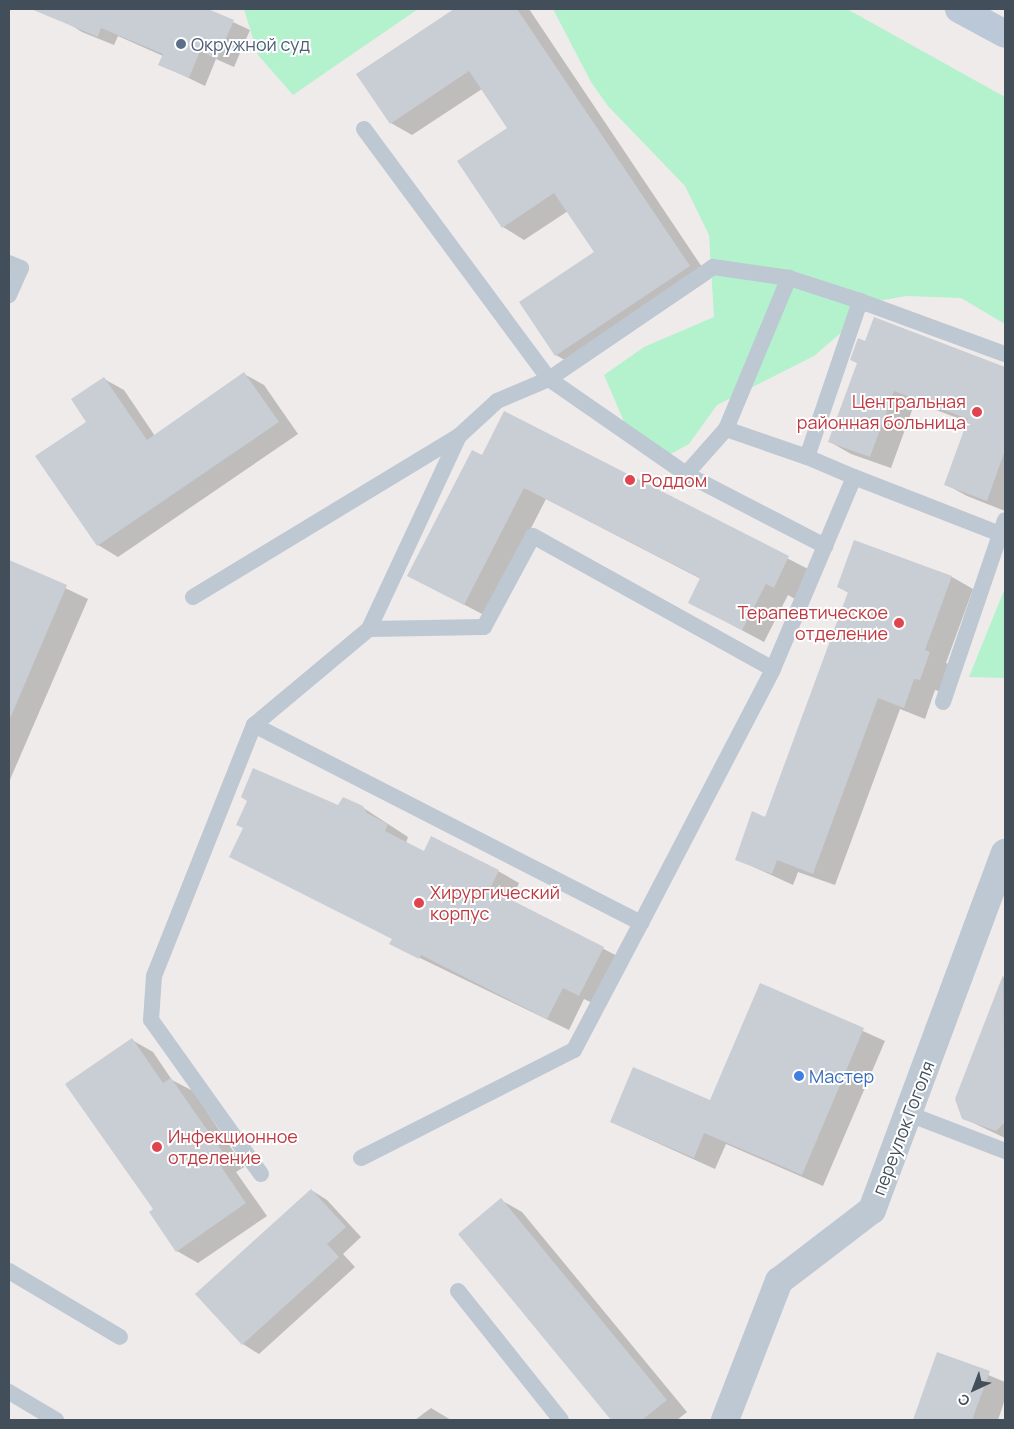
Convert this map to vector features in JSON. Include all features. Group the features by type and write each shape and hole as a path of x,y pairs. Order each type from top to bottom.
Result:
{"main road":[{"path":"959,9 1005,34"}],"street":[{"name":"переулок Гоголя","path":"724,1420 779,1281 872,1210 1005,853"}],"lane":[{"path":"364,129 549,379 686,474 825,546"},
{"path":"9,263 20,268 9,295"},
{"path":"193,597 459,436 497,401 549,379 713,267 789,278 860,301 1005,354"},
{"path":"686,474 726,429 789,278"},
{"path":"807,457 860,301"},
{"path":"726,429 1003,530 942,702"},
{"path":"261,1174 151,1020 154,976 254,725 369,628 459,436"},
{"path":"361,1158 574,1050 773,669 854,477"},
{"path":"369,628 484,627 533,536 773,669"},
{"path":"254,725 641,922"},
{"path":"909,1114 1005,1151"},
{"path":"9,1271 120,1337"},
{"path":"458,1291 562,1420"},
{"path":"9,1392 56,1420"}],"green space":[{"path":"244,9 418,9 293,95 258,55"},
{"path":"553,9 847,9 1005,97 1005,324 961,298 907,296 878,301 814,356 717,405 689,444 667,456 625,424 604,375 644,347 714,317 709,235 685,186 608,106 591,82"},
{"path":"1005,588 1005,678 969,677"}],"building":[{"name":"Окружной суд","path":"31,9 208,9 234,20 217,59 200,51 189,78 158,65 163,54 101,28 98,37"},
{"path":"454,9 517,9 690,266 555,356 519,302 594,252 554,193 502,228 457,161 507,128 469,71 390,124 356,74"},
{"name":"Центральная районная больница","path":"874,317 1005,367 1005,450 987,501 944,485 968,419 894,391 870,457 828,442 857,363 850,360 858,338 865,341"},
{"path":"244,372 279,422 97,546 35,456 86,422 71,399 104,377 147,440"},
{"path":"504,411 789,556 774,588 766,584 742,630 688,603 700,578 524,488 464,605 407,576 472,450 482,455"},
{"path":"854,540 952,576 925,650 930,652 920,680 914,679 904,708 878,698 813,874 777,860 772,874 735,860 752,811 765,817 848,592 837,587"},
{"path":"9,560 67,585 9,721"},
{"path":"253,768 338,805 343,797 363,806 367,813 388,824 385,831 424,851 431,836 499,870 490,889 604,947 579,996 563,988 547,1019 421,955 419,959 389,944 392,939 229,857 243,828 236,825 247,801 241,797"},
{"path":"1003,975 1005,1122 996,1131 962,1119 955,1099"},
{"path":"760,983 864,1028 802,1175 704,1133 694,1158 610,1122 633,1067 710,1100"},
{"path":"132,1038 163,1083 171,1078 224,1154 216,1159 246,1203 176,1252 149,1212 153,1209 65,1084"},
{"path":"311,1189 346,1227 327,1244 339,1257 242,1345 195,1294"},
{"path":"501,1198 667,1400 642,1420 611,1420 458,1234"},
{"path":"937,1352 990,1371 972,1420 913,1420"}],"place":[{"name":"Окружной суд","path":"181,44"},
{"name":"Центральная районная больница","path":"977,412"},
{"name":"Роддом","path":"630,480"},
{"name":"Терапевтическое отделение","path":"899,623"},
{"name":"Хирургический корпус","path":"419,903"},
{"name":"Мастер","path":"799,1076"},
{"name":"Инфекционное отделение","path":"157,1147"}]}
